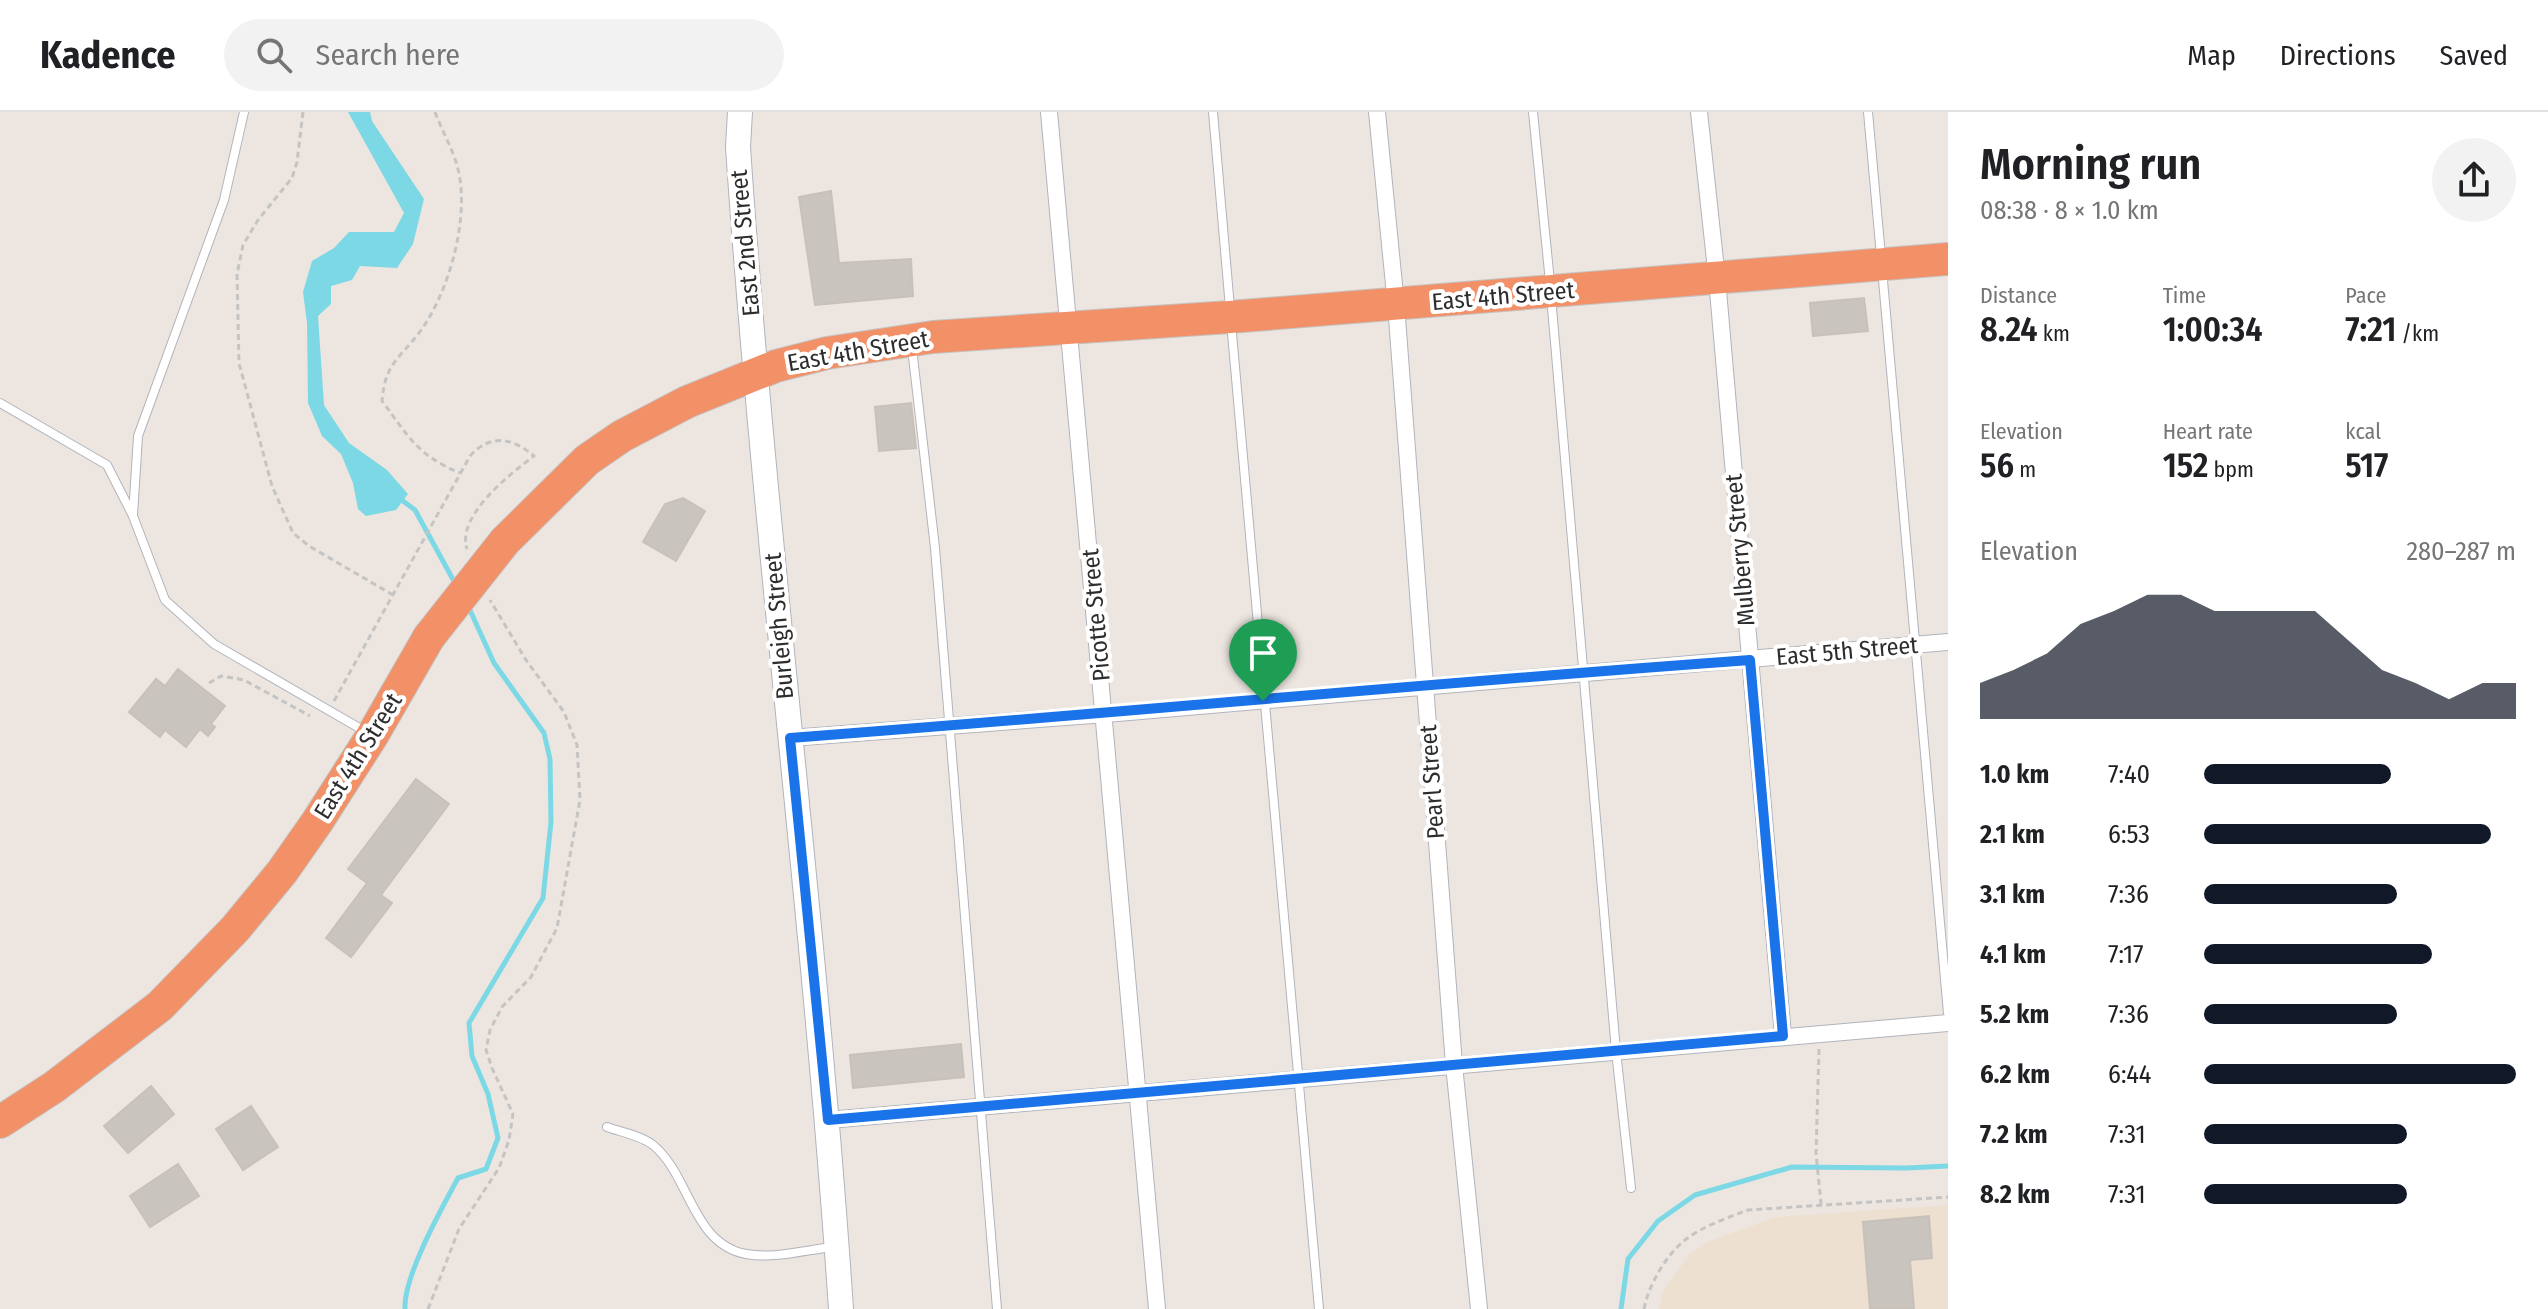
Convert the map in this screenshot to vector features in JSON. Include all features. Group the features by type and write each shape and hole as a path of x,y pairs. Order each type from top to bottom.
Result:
{"highway":[{"name":"East 4th Street","path":"0,1122 54,1087 160,1006 212,954 282,872 372,736 429,637 505,541 587,460 665,412 755,374 827,353 911,340 1396,305 1948,259"}],"street":[{"name":"East 2nd Street","path":"740,112 738,147 755,374"},
{"name":"Picotte Street","path":"1049,112 1106,714 1157,1309"},
{"name":"Pearl Street","path":"1377,112 1396,305 1454,1065 1479,1309"},
{"name":"Mulberry Street","path":"1699,112 1717,279 1783,1036"},
{"name":"Burleigh Street","path":"755,374 828,1120 841,1309"},
{"name":"East 5th Street","path":"790,738 1948,642"},
{"path":"828,1120 1948,1023"}],"lane":[{"path":"133,516 138,436 224,200 244,112"},
{"path":"1213,112 1319,1309"},
{"path":"1533,112 1616,1051 1631,1188"},
{"path":"1868,112 1948,1013"},
{"path":"911,340 935,548 997,1309"},
{"path":"0,403 107,465 133,516 165,600 214,644 372,736"},
{"path":"607,1127 652,1144 674,1171 701,1221 720,1243 746,1254 777,1254 837,1246"}],"path":[{"path":"303,112 292,178 258,220 243,245 237,274 239,363 272,486 293,533 309,546 393,595"},
{"path":"435,112 459,172 460,228 452,261 436,300 420,331 392,364 384,379 382,401 422,453 460,473"},
{"path":"209,683 221,676 244,680 320,721 408,570 449,490 478,447 491,442 517,443 534,456 512,472 468,520 465,545 472,559"},
{"path":"428,1309 459,1229 499,1168 509,1140 513,1114 486,1050 490,1030 502,1007 531,977 557,928 580,800 577,745 564,712 526,660 485,587"},
{"path":"1819,1046 1816,1153 1821,1204"},
{"path":"1644,1309 1646,1297 1663,1266 1685,1240 1748,1210 1948,1197"}],"shaded area":[{"path":"1948,1205 1948,1309 1659,1309 1663,1291 1689,1255 1705,1243 1776,1217"}],"water":[{"path":"348,112 370,112 372,121 424,199 413,244 397,268 360,266 352,280 331,286 331,304 318,316 324,405 349,443 387,470 408,494 396,510 366,516 358,509 353,483 341,454 322,436 308,403 307,323 303,292 312,261 334,248 349,232 394,232 404,213"}],"building":[{"path":"831,191 839,263 911,259 913,296 815,305 799,197"},
{"path":"1864,298 1868,331 1813,336 1810,303"},
{"path":"911,403 916,448 879,451 875,407"},
{"path":"683,498 705,511 676,561 643,542 665,504"},
{"path":"178,669 225,706 211,724 215,727 208,736 200,729 186,747 165,730 160,737 129,712 156,679 165,686"},
{"path":"416,779 449,804 381,895 392,903 351,957 326,938 367,883 348,869"},
{"path":"961,1044 964,1077 853,1088 850,1055"},
{"path":"151,1086 174,1114 128,1153 104,1126"},
{"path":"251,1106 278,1147 243,1170 216,1129"},
{"path":"178,1164 199,1196 150,1227 130,1196"},
{"path":"1929,1216 1932,1258 1910,1260 1914,1309 1870,1309 1863,1222"}],"waterway":[{"path":"403,501 415,510 456,585"},
{"path":"405,1309 406,1295 417,1261 458,1178 486,1169 498,1138 488,1094 472,1056 469,1023 543,898 551,822 550,759 544,733 494,663 469,608"},
{"path":"1621,1309 1628,1259 1658,1221 1695,1195 1792,1167 1948,1166"}],"route":[{"path":"1750,660 1783,1036 828,1120 790,738 1263,701 1584,671 1750,660"}]}
